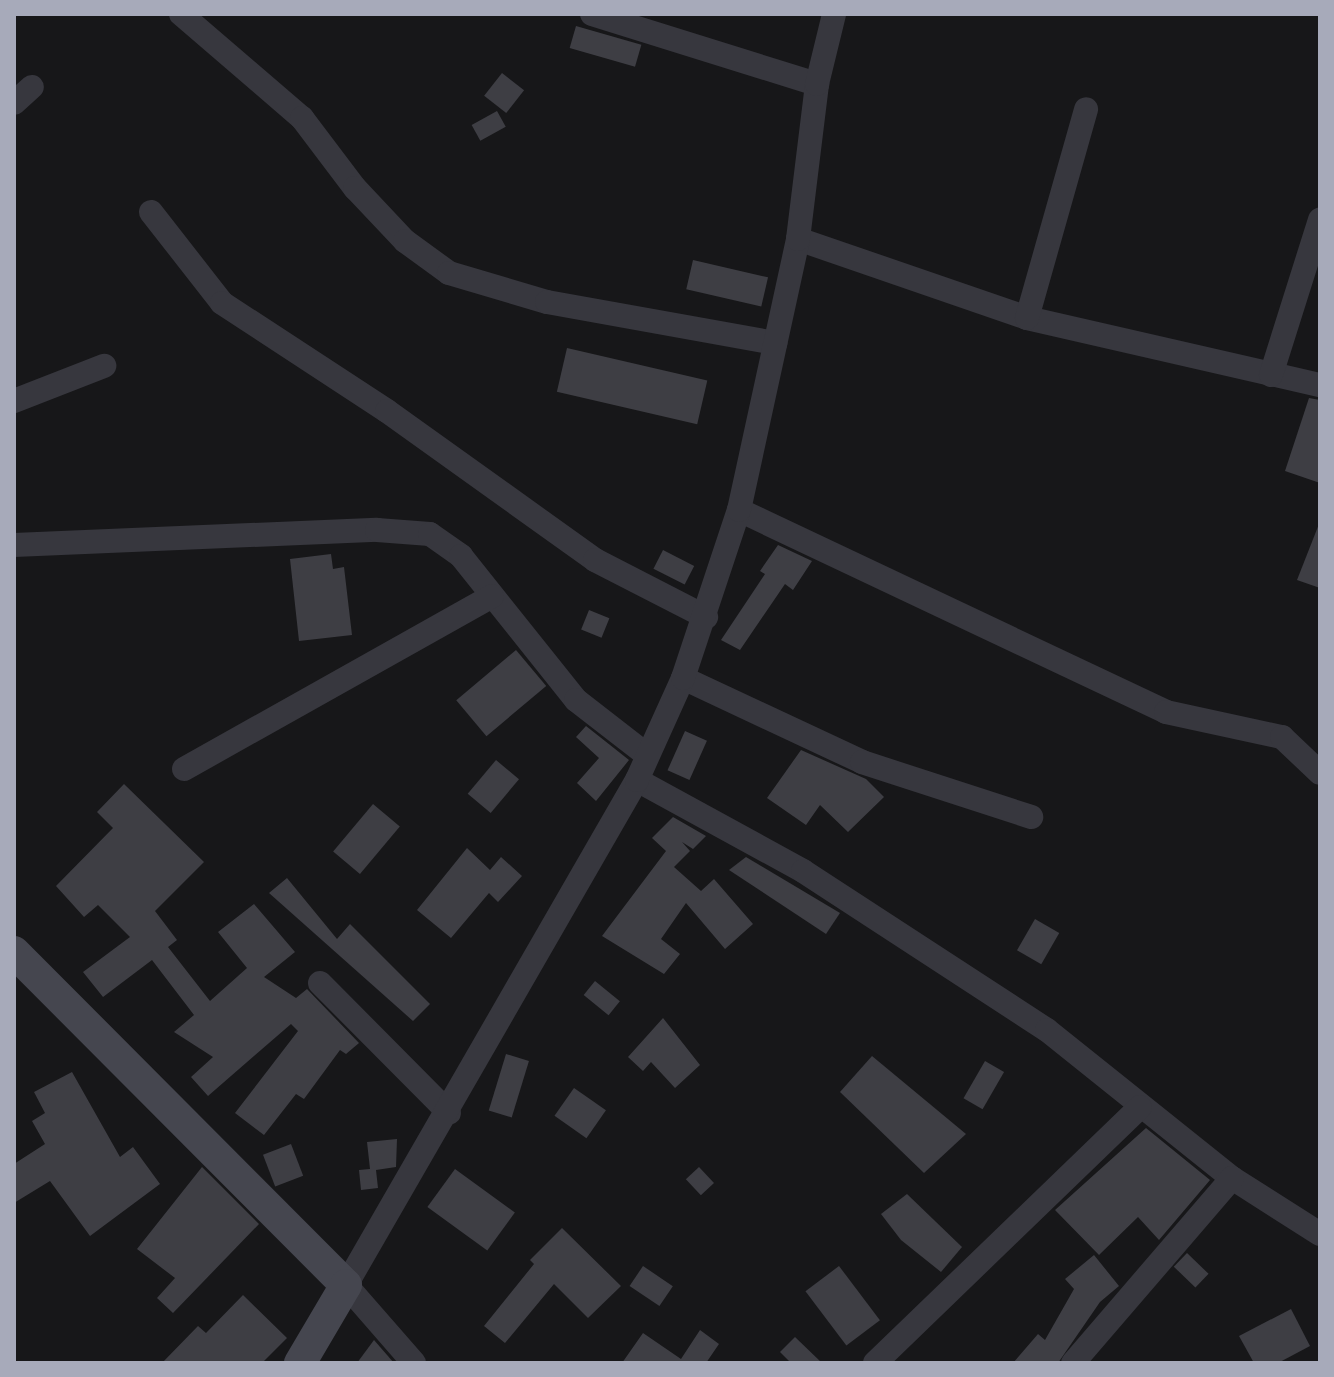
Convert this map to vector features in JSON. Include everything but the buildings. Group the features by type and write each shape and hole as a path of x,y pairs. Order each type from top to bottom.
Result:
{"main road":[{"path":"14,952 346,1285 300,1363"}],"street":[{"path":"181,14 302,118 355,188 405,241 449,273 547,302 775,343"},
{"path":"592,14 817,84"},
{"path":"414,1363 346,1285 449,1113 637,780 683,678 706,617 739,510 798,239 817,84 834,14"},
{"path":"1027,318 1086,109"},
{"path":"151,212 222,303 387,411 595,560 706,617"},
{"path":"1271,375 1320,220"},
{"path":"798,239 1027,318 1320,385"},
{"path":"14,401 104,366"},
{"path":"739,510 1166,712 1282,737 1320,773"},
{"path":"14,545 377,530 430,534 447,542 576,700 647,755"},
{"path":"184,769 492,596"},
{"path":"683,678 862,762 1031,817"},
{"path":"637,780 867,912 1047,1030 1232,1178 1320,1234"},
{"path":"320,983 449,1113"},
{"path":"875,1363 1140,1107"},
{"path":"1073,1363 1232,1178"}]}
